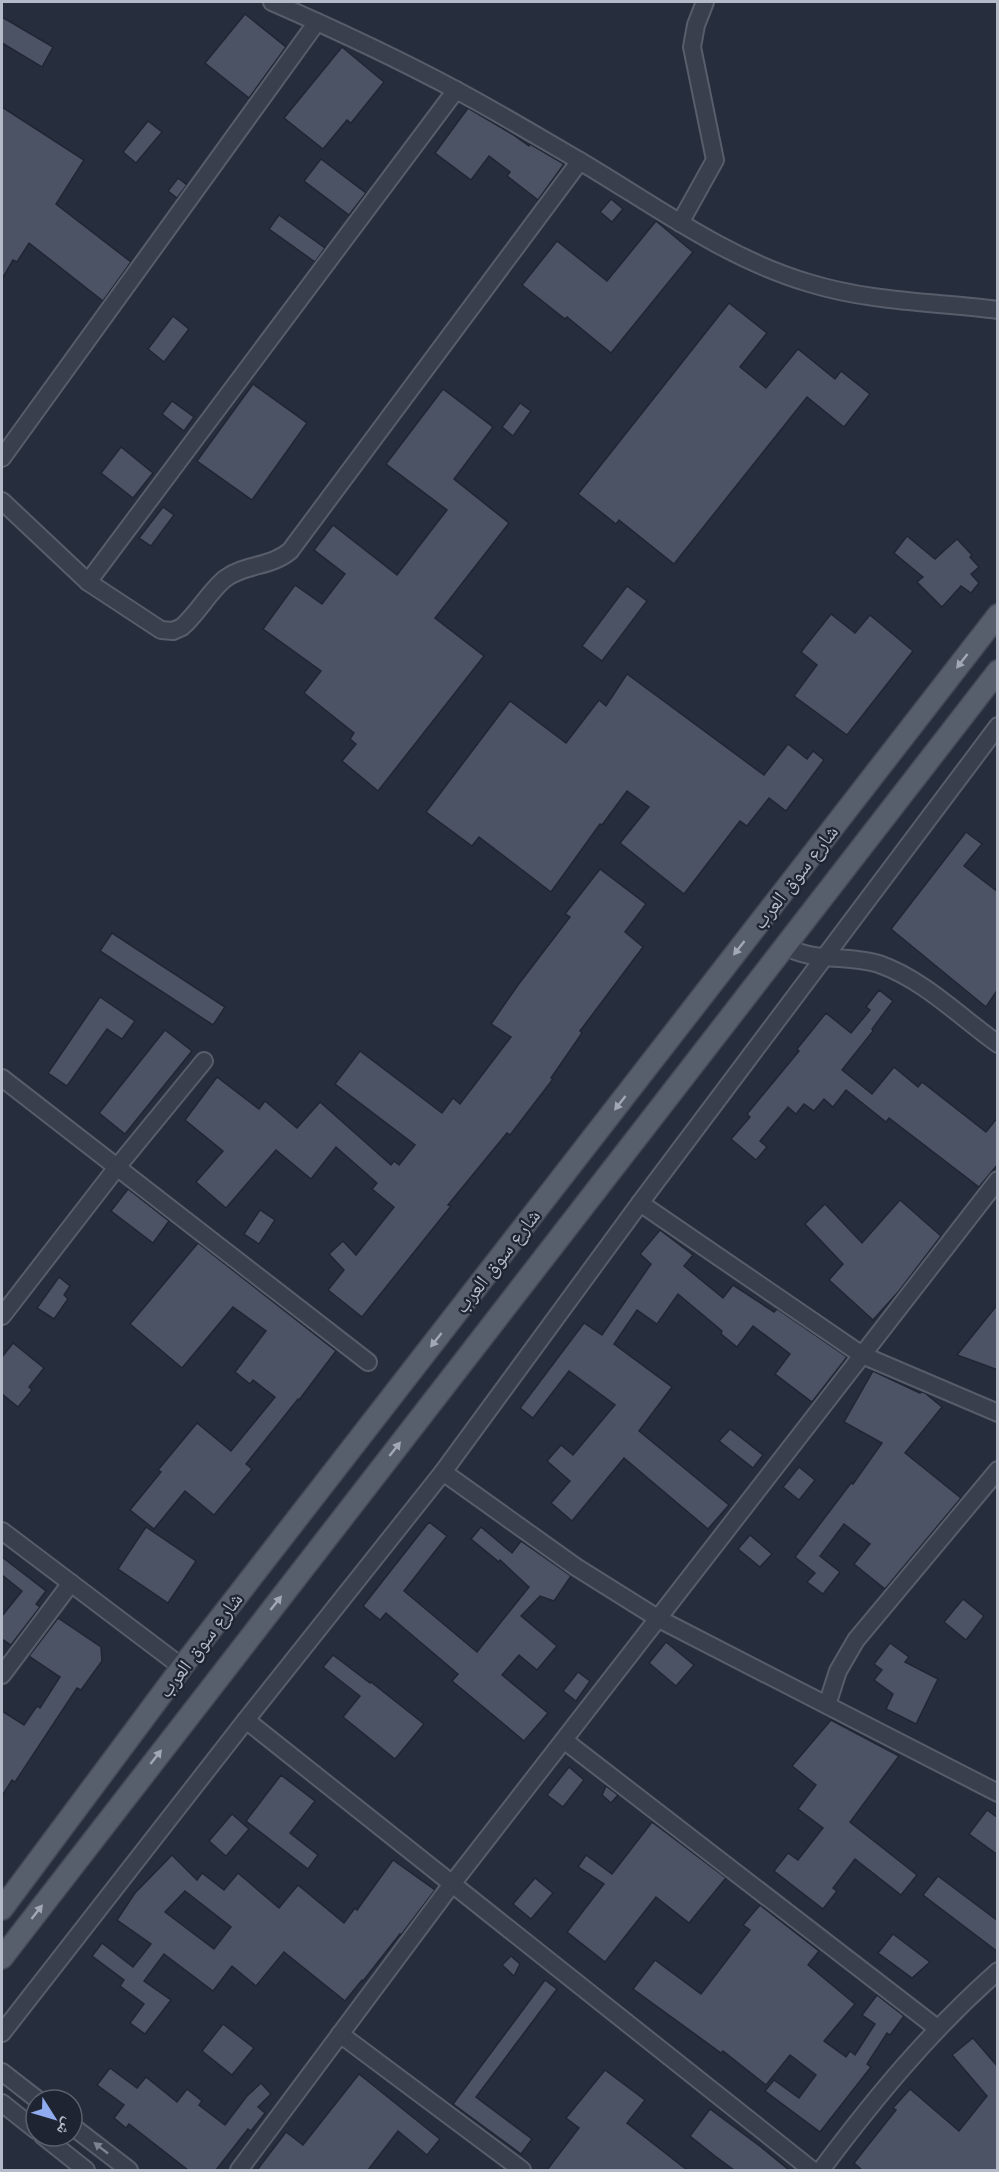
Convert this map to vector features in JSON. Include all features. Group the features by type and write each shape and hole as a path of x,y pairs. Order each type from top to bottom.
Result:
{"main road":[{"name":"شارع سوق العرب","path":"2,1909 182,1667 998,615"},
{"path":"2,1958 998,672"}],"street":[{"path":"272,2 456,90 580,161 680,223 756,263 810,284 894,300 998,310"},
{"path":"680,223 715,160 692,47 696,25 705,2"},
{"path":"2,458 317,22"},
{"path":"88,582 456,90"},
{"path":"2,501 88,582 161,630 173,631 182,627 225,578 239,571 282,558 290,551 580,161"},
{"path":"2,2033 443,1472 640,1203 998,726"},
{"path":"784,946 800,954 861,959 893,970 909,978 998,1044"},
{"path":"2,1316 118,1166 204,1061"},
{"path":"2,1078 368,1362"},
{"path":"239,2170 452,1884 998,1180"},
{"path":"640,1203 862,1355 998,1413"},
{"path":"827,1705 838,1671 856,1640 998,1470"},
{"path":"443,1472 567,1561 659,1619 998,1793"},
{"path":"2,1531 182,1667"},
{"path":"2,1675 70,1583"},
{"path":"246,1720 812,2170"},
{"path":"565,1741 937,2028"},
{"path":"820,2170 894,2075 937,2028 998,1971"},
{"path":"340,2034 522,2170"},
{"path":"2,2072 24,2089"},
{"path":"2,2103 24,2120"},
{"path":"84,2135 129,2170"},
{"path":"58,2148 86,2170"}],"building":[{"path":"245,14 286,47 249,98 205,63"},
{"path":"2,17 53,47 42,67 2,43"},
{"path":"342,47 384,82 351,123 347,120 323,149 284,118"},
{"path":"2,107 84,160 56,204 131,262 103,301 29,243 17,262 13,260 2,279"},
{"path":"468,108 529,146 530,144 564,164 538,200 507,176 510,172 489,156 471,180 435,153"},
{"path":"148,121 162,132 136,163 123,152"},
{"path":"321,159 366,193 349,215 304,181"},
{"path":"178,178 187,185 177,198 168,191"},
{"path":"611,199 623,209 612,222 600,212"},
{"path":"279,215 325,248 315,262 269,229"},
{"path":"656,221 693,252 611,353 567,317 565,319 522,285 557,241 607,281"},
{"path":"729,303 767,333 740,367 766,388 798,349 835,379 841,371 870,394 844,427 807,397 674,564 619,520 616,524 578,494"},
{"path":"173,316 189,329 164,362 148,349"},
{"path":"253,384 307,423 252,500 197,461"},
{"path":"443,389 493,427 454,479 509,523 435,618 484,656 378,791 342,761 356,744 350,739 354,733 304,693 321,671 263,629 295,585 322,604 345,574 314,550 333,525 397,575 447,510 386,464"},
{"path":"172,401 194,417 184,431 162,414"},
{"path":"520,403 531,411 513,436 502,427"},
{"path":"121,447 153,473 133,498 101,473"},
{"path":"163,507 174,515 151,546 139,538"},
{"path":"907,536 935,559 957,539 972,555 970,557 979,567 971,574 979,583 971,593 961,586 942,607 917,582 923,577 894,553"},
{"path":"627,586 647,601 602,661 582,646"},
{"path":"831,614 855,633 870,615 913,651 847,735 794,696 817,665 801,652"},
{"path":"627,674 764,775 788,744 807,759 813,751 824,760 786,811 769,798 747,826 740,821 684,894 620,843 649,807 627,791 551,892 479,837 472,846 426,812 510,701 566,743 599,700 606,706"},
{"path":"966,832 982,844 964,866 998,892 998,989 986,1007 891,929"},
{"path":"600,869 646,904 625,932 643,947 580,1031 582,1033 551,1078 553,1079 510,1135 507,1133 448,1205 451,1206 362,1317 328,1290 344,1270 329,1254 343,1241 356,1255 394,1207 372,1189 377,1183 336,1147 311,1179 276,1150 226,1208 196,1182 223,1151 185,1120 217,1077 259,1109 265,1101 297,1128 320,1102 391,1165 394,1161 399,1165 415,1145 335,1084 360,1051 442,1113 453,1098 460,1104 511,1037 491,1024 570,917 565,914"},
{"path":"112,933 225,1007 213,1025 100,951"},
{"path":"879,990 893,1001 842,1070 872,1094 894,1067 918,1087 922,1082 986,1132 998,1117 998,1164 979,1187 889,1118 886,1122 846,1090 833,1107 824,1099 814,1111 804,1104 796,1114 788,1107 760,1141 767,1147 756,1160 731,1139 750,1117 747,1114 799,1051 797,1049 826,1013 851,1033 870,1010 866,1007"},
{"path":"100,997 135,1021 122,1039 107,1029 67,1086 48,1073"},
{"path":"165,1030 192,1051 125,1134 99,1113"},
{"path":"128,1189 169,1221 153,1243 111,1211"},
{"path":"900,1200 941,1236 899,1291 873,1320 829,1280 843,1264 805,1224 825,1204 862,1243"},
{"path":"260,1210 275,1220 259,1244 244,1234"},
{"path":"660,1230 693,1255 684,1266 723,1298 733,1285 774,1312 777,1309 847,1357 812,1402 775,1374 790,1354 753,1326 737,1347 721,1334 722,1331 678,1294 657,1324 637,1310 614,1344 672,1387 639,1431 729,1505 708,1529 624,1458 572,1521 551,1503 570,1481 547,1461 561,1445 573,1455 615,1405 569,1371 533,1418 520,1408 584,1323 602,1335 651,1264 640,1254"},
{"path":"198,1243 336,1351 246,1464 252,1469 214,1515 185,1491 154,1529 130,1510 161,1472 158,1470 197,1423 231,1451 275,1397 253,1380 250,1384 235,1372 266,1331 233,1307 182,1368 130,1324"},
{"path":"59,1277 70,1286 64,1295 68,1299 54,1319 37,1308"},
{"path":"998,1304 998,1370 957,1355"},
{"path":"13,1343 44,1368 29,1387 32,1390 18,1407 2,1394 2,1357"},
{"path":"873,1371 920,1393 925,1393 942,1407 905,1453 961,1498 885,1589 854,1564 870,1544 844,1524 820,1556 840,1572 823,1594 807,1582 815,1573 795,1557 851,1483 853,1484 882,1443 844,1422"},
{"path":"730,1429 763,1455 753,1468 719,1441"},
{"path":"799,1467 815,1480 799,1500 783,1487"},
{"path":"429,1522 447,1536 404,1591 477,1652 529,1587 500,1560 499,1562 471,1539 481,1527 512,1553 521,1541 571,1576 554,1601 540,1596 521,1616 557,1646 537,1670 519,1655 502,1675 548,1713 524,1741 452,1681 458,1674 386,1613 380,1620 363,1606"},
{"path":"146,1527 196,1561 168,1603 118,1569"},
{"path":"750,1535 772,1554 760,1567 738,1549"},
{"path":"2,1557 46,1591 36,1604 40,1607 11,1645 2,1639 2,1616 22,1591 2,1575"},
{"path":"963,1599 984,1616 966,1640 944,1622"},
{"path":"58,1618 101,1647 102,1661 81,1690 77,1688 15,1782 12,1780 2,1796 2,1711 24,1725 37,1706 40,1708 60,1677 29,1656"},
{"path":"666,1642 694,1665 676,1686 649,1663"},
{"path":"890,1643 909,1657 905,1662 938,1679 916,1724 886,1709 893,1694 874,1680 882,1670 874,1664"},
{"path":"333,1655 424,1724 395,1759 343,1717 360,1696 323,1667"},
{"path":"578,1672 590,1681 576,1701 563,1691"},
{"path":"831,1720 899,1756 850,1822 917,1875 901,1895 855,1859 833,1888 837,1891 823,1909 774,1871 788,1853 798,1860 823,1828 798,1809 816,1785 792,1766"},
{"path":"569,1767 584,1780 563,1807 547,1795"},
{"path":"281,1775 315,1801 290,1833 318,1855 308,1869 246,1821"},
{"path":"606,1786 618,1795 611,1803 602,1795"},
{"path":"987,1810 998,1818 998,1855 969,1834"},
{"path":"232,1814 249,1829 226,1856 209,1841"},
{"path":"652,1822 726,1878 689,1923 656,1897 605,1962 567,1932 604,1884 578,1867 586,1855 612,1874"},
{"path":"172,1855 197,1880 202,1873 224,1890 238,1873 279,1908 298,1885 344,1923 355,1908 357,1910 393,1860 435,1890 401,1935 345,2001 284,1952 256,1986 232,1966 213,1991 164,1954 144,1981 171,2000 145,2034 130,2023 144,2004 120,1986 124,1980 92,1956 102,1943 133,1967 151,1944 117,1920 135,1893","holes":["185,1891 231,1927 214,1949 165,1912"]},
{"path":"938,1876 998,1921 998,1952 923,1895"},
{"path":"535,1878 553,1893 531,1919 513,1904"},
{"path":"760,1905 819,1951 808,1965 855,2004 824,2041 846,2057 850,2051 855,2055 875,2024 862,2015 877,1995 904,2016 890,2035 887,2033 867,2064 871,2067 820,2132 765,2091 774,2080 799,2098 816,2075 790,2055 766,2085 723,2051 721,2053 633,1989 655,1960 701,1994 750,1930 743,1925"},
{"path":"893,1934 930,1962 912,1978 878,1953"},
{"path":"511,1956 520,1964 514,1976 502,1965"},
{"path":"545,1980 557,1989 476,2097 532,2139 521,2154 453,2104"},
{"path":"223,2024 254,2048 232,2075 202,2051"},
{"path":"973,2038 998,2067 998,2170 862,2170 854,2163 896,2110 893,2108 910,2089 959,2131 987,2096 952,2055"},
{"path":"110,2068 137,2088 146,2077 177,2102 187,2089 202,2101 199,2105 225,2125 247,2096 261,2083 271,2094 258,2107 265,2113 251,2131 248,2129 216,2170 188,2170 129,2124 126,2128 114,2118 124,2105 97,2085"},
{"path":"605,2070 645,2100 627,2123 687,2170 547,2170 579,2128 566,2118"},
{"path":"359,2074 440,2139 427,2155 398,2131 368,2170 257,2170 286,2132 303,2145"},
{"path":"710,2109 789,2170 734,2170 715,2156 690,2136"}]}
